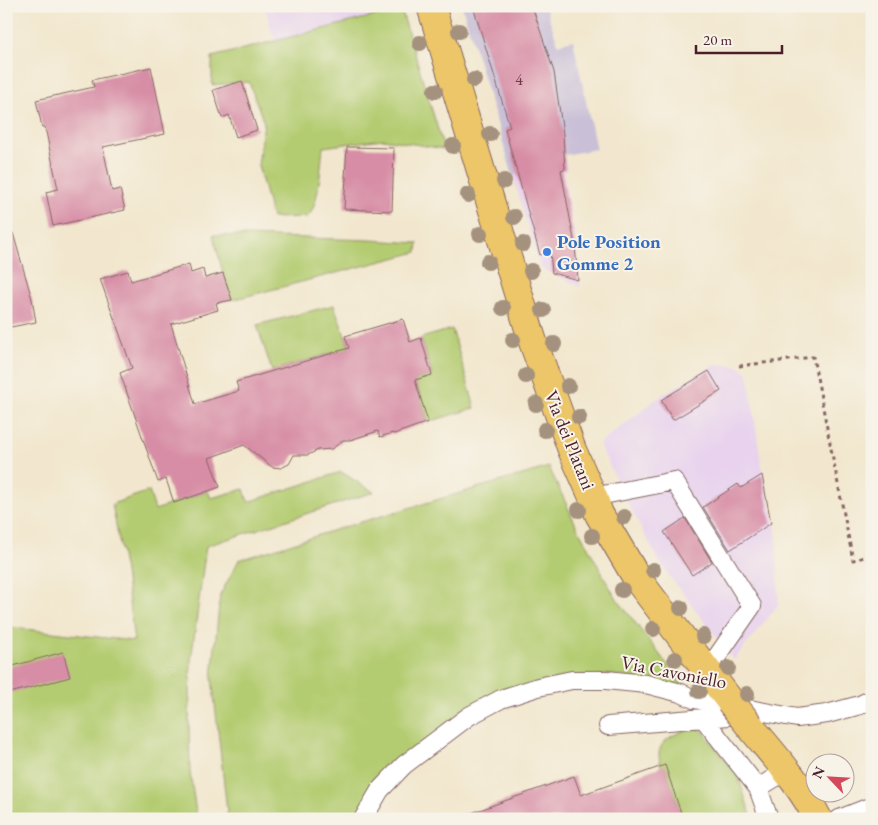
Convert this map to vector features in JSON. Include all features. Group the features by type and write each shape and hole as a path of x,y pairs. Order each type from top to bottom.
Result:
{"main road":[{"name":"Via dei Platani","path":"431,6 532,339 572,450 599,514 638,580 740,714 786,770 811,804 818,819"}],"lane":[{"path":"593,497 674,481 752,606 707,671"},
{"name":"Via Cavoniello","path":"363,819 380,790 404,765 469,716 501,699 538,687 572,680 606,680 646,684 681,693 694,699 797,718 827,714 860,705 872,699"},
{"path":"608,726 740,714"},
{"path":"703,718 758,788 769,819"},
{"path":"758,788 786,770"},
{"path":"839,819 872,806"}],"path":[{"path":"738,366 813,357 854,560 872,555"},
{"path":"6,646 8,658 6,658"}],"shaded area":[{"path":"264,6 400,6 401,9 275,41"},
{"path":"462,6 542,6 546,9 558,44 573,40 596,149 564,155 565,161 513,176"},
{"path":"565,161 567,169 563,172 576,245 581,287 540,268 513,176"},
{"path":"717,364 739,366 748,373 762,469 776,530 779,604 734,660 661,565 627,502 599,444 663,394"}],"green space":[{"path":"401,9 444,149 383,139 323,147 319,185 311,212 307,217 272,218 258,165 264,123 249,82 212,85 212,57"},
{"path":"213,235 418,243 417,252 232,300"},
{"path":"334,305 349,348 272,371 257,325"},
{"path":"452,329 475,408 428,422 415,380 432,375 421,338"},
{"path":"549,467 577,527 614,595 686,689 608,674 466,711 357,819 228,819 212,678 220,595 239,560"},
{"path":"341,472 374,492 206,546 191,661 189,721 190,772 197,819 6,819 6,627 134,641 125,572 112,504 149,491 155,510 208,491 211,498 244,489 248,502"},
{"path":"689,729 701,729 738,776 752,819 683,819 665,766 661,767 659,754 662,744 674,735"}],"building":[{"path":"473,6 532,6 554,72 563,134 565,169 561,170 575,245 578,280 552,273 550,252 540,255 505,129 510,127"},
{"path":"151,67 165,134 103,147 112,191 120,189 125,210 53,226 46,192 58,189 45,127 42,127 36,100 94,87 92,80"},
{"path":"242,81 257,130 236,137 229,115 222,118 213,90"},
{"path":"347,147 394,148 392,211 344,209"},
{"path":"13,233 32,299 36,322 6,328 6,234"},
{"path":"189,264 191,273 203,269 205,278 223,273 232,300 216,303 218,310 171,324 195,404 239,391 236,382 349,348 345,336 403,319 410,342 421,338 432,375 415,380 428,422 394,434 380,437 378,431 350,440 343,440 332,449 318,450 308,455 294,455 289,464 281,468 272,467 244,445 209,458 220,487 174,503 166,479 158,482 120,373 132,368 100,279 128,271 131,281"},
{"path":"709,371 721,391 673,420 661,400"},
{"path":"762,475 771,523 730,550 703,507 738,484 741,488"},
{"path":"685,518 712,562 692,575 664,532"},
{"path":"63,652 70,677 6,694 6,668"},
{"path":"665,765 683,819 463,819 463,816 574,776 581,795"}],"place":[{"name":"Pole Position Gomme 2","path":"547,252"}]}
